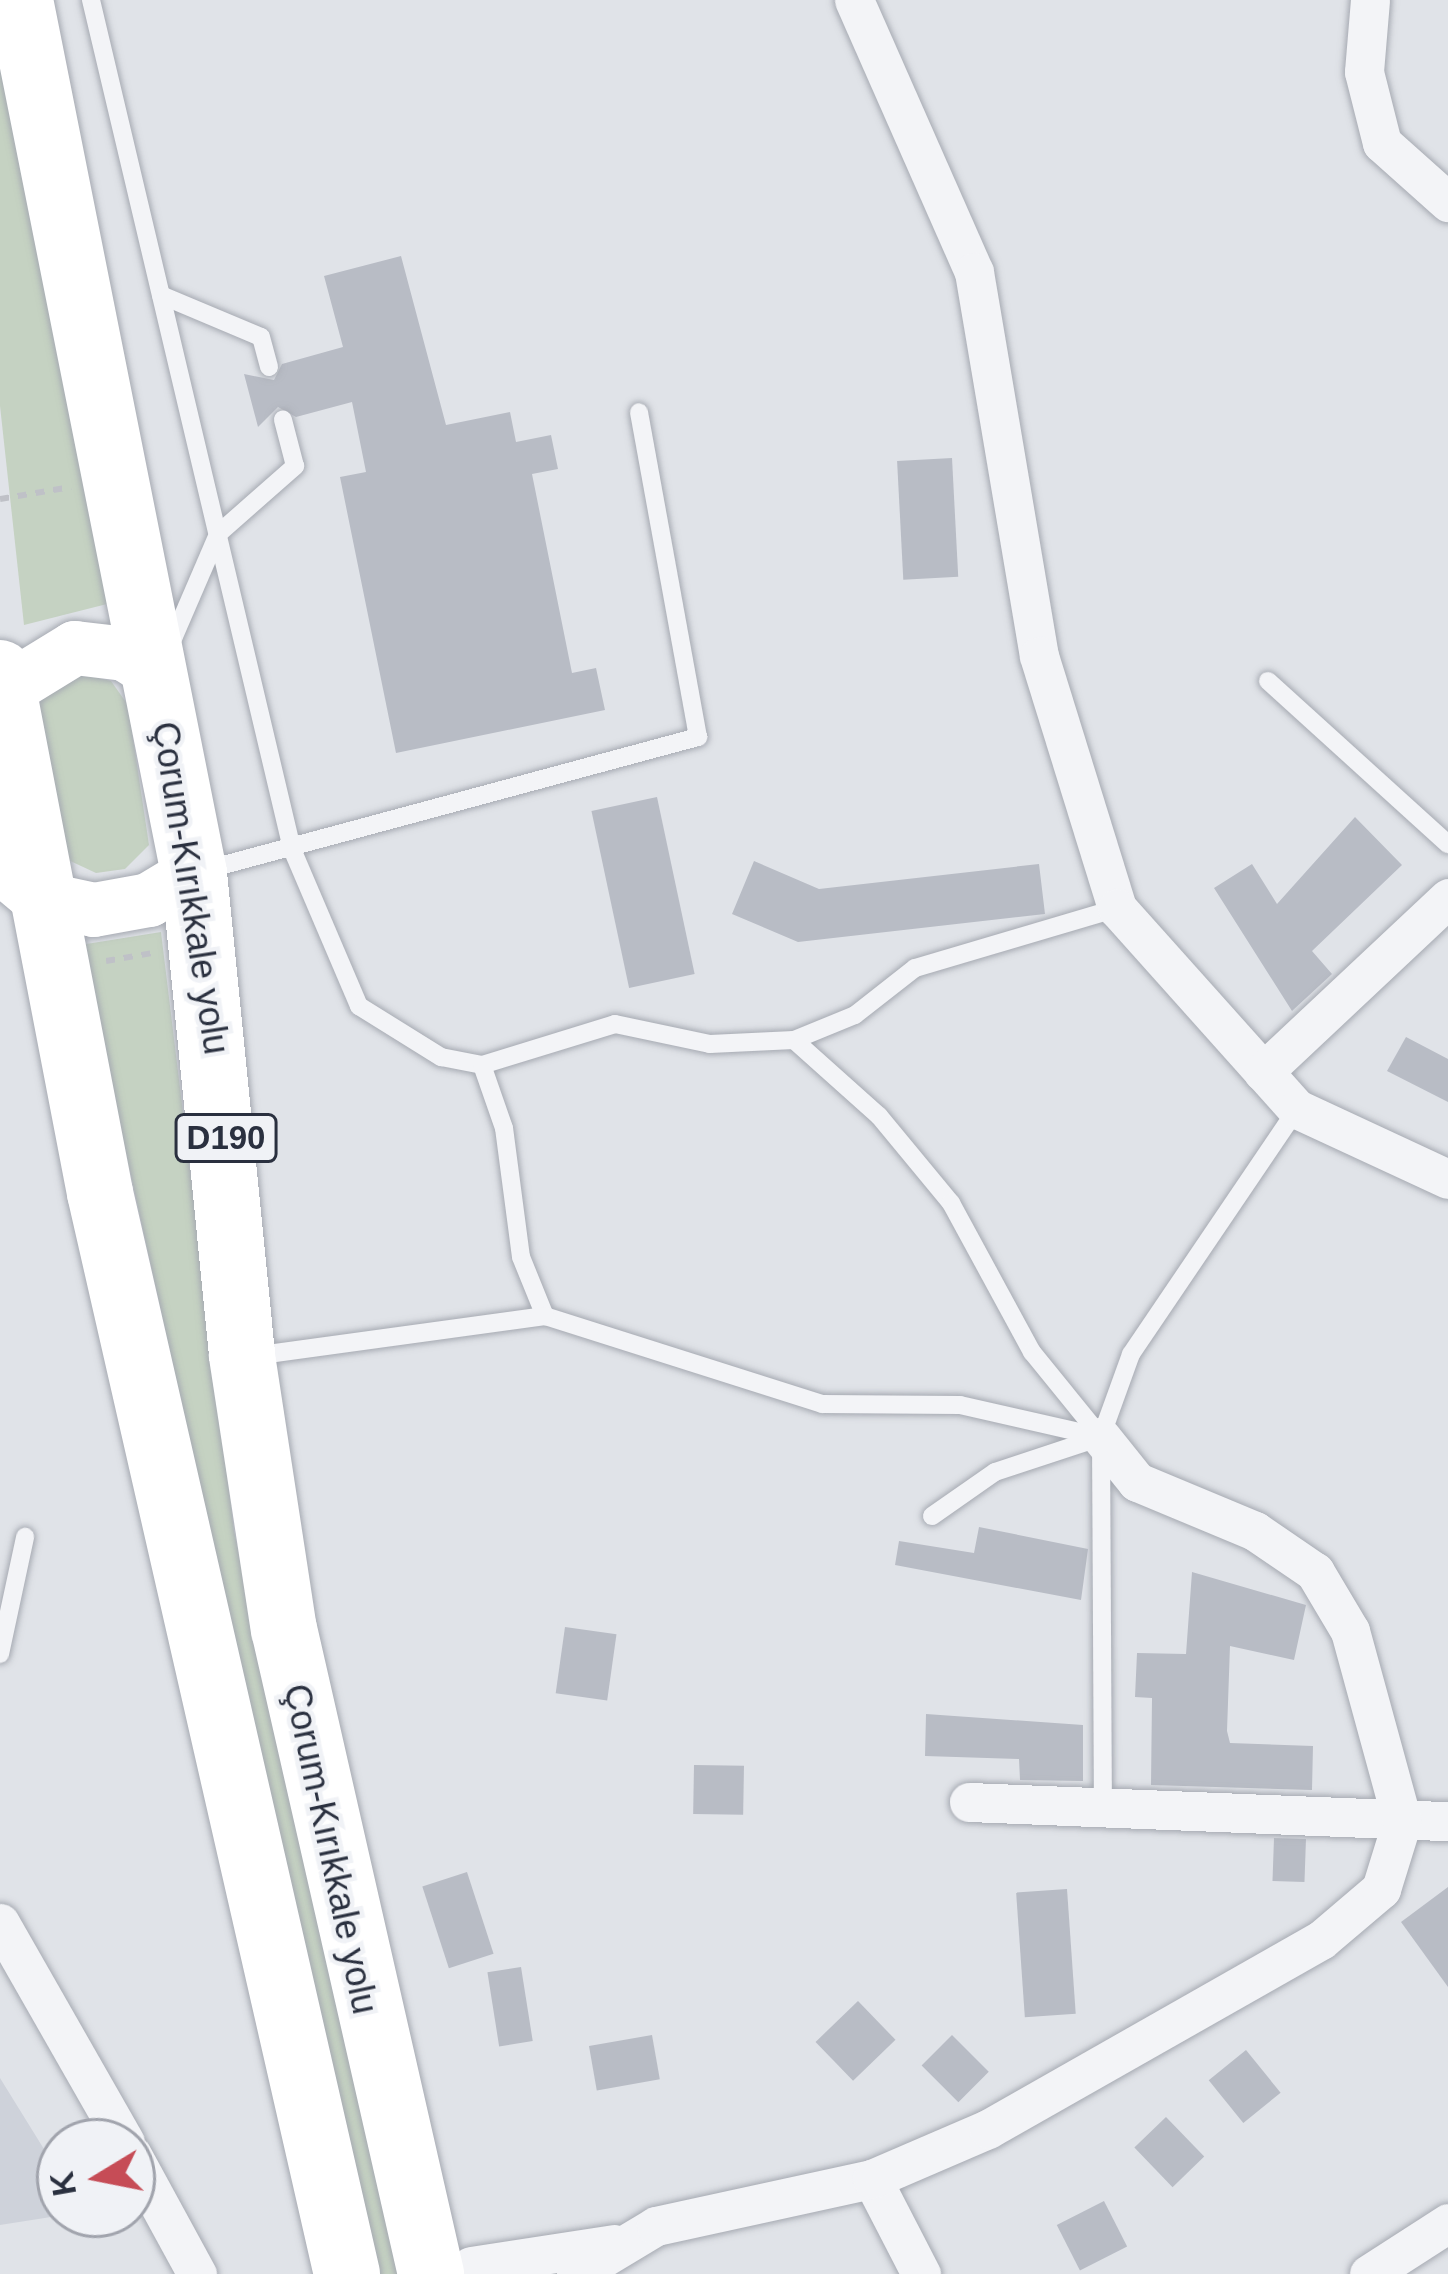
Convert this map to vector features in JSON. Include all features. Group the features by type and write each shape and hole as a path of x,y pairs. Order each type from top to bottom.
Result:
{"highway":[{"name":"Çorum-Kırıkkale yolu","path":"29,4 194,873 242,1356 293,1675 451,2270"},
{"path":"1,686 19,882 346,2274"}],"street":[{"path":"854,0 974,272 1039,656 1117,908 1297,1109 1448,1178"},
{"path":"1370,0 1364,72 1382,143 1448,202"},
{"path":"1,686 75,648 125,654 158,675"},
{"path":"19,882 123,908 194,873"},
{"path":"1262,1072 1448,898"},
{"path":"576,2274 872,2180 988,2129 1321,1940 1381,1889 1402,1821 1350,1631 1315,1572 1256,1531 1137,1483 1101,1437"},
{"path":"969,1802 1103,1812 1448,1821"},
{"path":"0,1923 111,2118"},
{"path":"872,2180 921,2274"},
{"path":"156,2199 197,2274"},
{"path":"1370,2274 1448,2223"},
{"path":"451,2270 619,2259"}],"lane":[{"path":"91,0 292,849 359,1006 441,1057 482,1065 615,1024 710,1044 794,1040 855,1015 915,968 1117,908"},
{"path":"161,295 261,337 269,367"},
{"path":"194,873 698,736 639,412"},
{"path":"158,675 218,534 295,466 283,420"},
{"path":"1268,681 1448,844"},
{"path":"794,1040 879,1116 951,1203 1032,1352 1101,1437"},
{"path":"482,1065 505,1128 521,1257 545,1316"},
{"path":"1103,1812 1101,1437 1132,1354 1297,1109"},
{"path":"242,1356 545,1316 823,1404 960,1405 1101,1437"},
{"path":"932,1516 995,1472 1101,1437"},
{"path":"0,1654 25,1537"}],"shaded area":[{"path":"0,2078 36,2136 36,2219 0,2225"}],"green space":[{"path":"0,66 111,603 24,625 0,406"},
{"path":"82,674 111,681 128,705 149,845 125,869 96,873 66,859 37,719 40,701"},
{"path":"161,932 234,1531 401,2274 374,2274 80,945"}],"building":[{"path":"401,256 446,425 510,412 516,442 551,435 558,469 532,474 572,673 596,668 605,710 396,753 340,477 366,472 352,402 296,417 278,407 258,427 244,374 274,380 282,364 343,347 324,276"},
{"path":"952,458 958,577 903,580 897,461"},
{"path":"657,797 695,974 629,988 591,811"},
{"path":"1355,817 1402,865 1312,951 1332,974 1292,1011 1214,888 1252,864 1277,904"},
{"path":"754,861 819,889 1039,864 1045,914 798,942 732,914"},
{"path":"1406,1037 1448,1059 1448,1102 1387,1071"},
{"path":"979,1527 1088,1549 1081,1600 895,1565 899,1541 974,1553"},
{"path":"1192,1572 1306,1605 1294,1660 1230,1646 1227,1731 1230,1743 1313,1746 1312,1790 1151,1785 1152,1698 1135,1697 1137,1653 1186,1654"},
{"path":"565,1627 616,1634 607,1701 556,1693"},
{"path":"926,1714 1083,1725 1083,1781 1020,1780 1019,1759 925,1756"},
{"path":"694,1765 744,1766 743,1815 693,1814"},
{"path":"1274,1838 1306,1839 1304,1882 1272,1881"},
{"path":"467,1872 494,1954 449,1968 422,1887"},
{"path":"1448,1887 1448,1987 1401,1922"},
{"path":"1067,1889 1076,2014 1025,2017 1016,1893"},
{"path":"521,1967 533,2041 499,2046 487,1972"},
{"path":"858,2001 896,2040 853,2081 816,2042"},
{"path":"652,2035 660,2079 597,2090 589,2046"},
{"path":"952,2035 989,2072 958,2102 922,2065"},
{"path":"1246,2050 1281,2093 1243,2123 1209,2080"},
{"path":"1166,2117 1204,2157 1173,2187 1134,2148"},
{"path":"1104,2201 1127,2246 1080,2271 1057,2225"}]}
